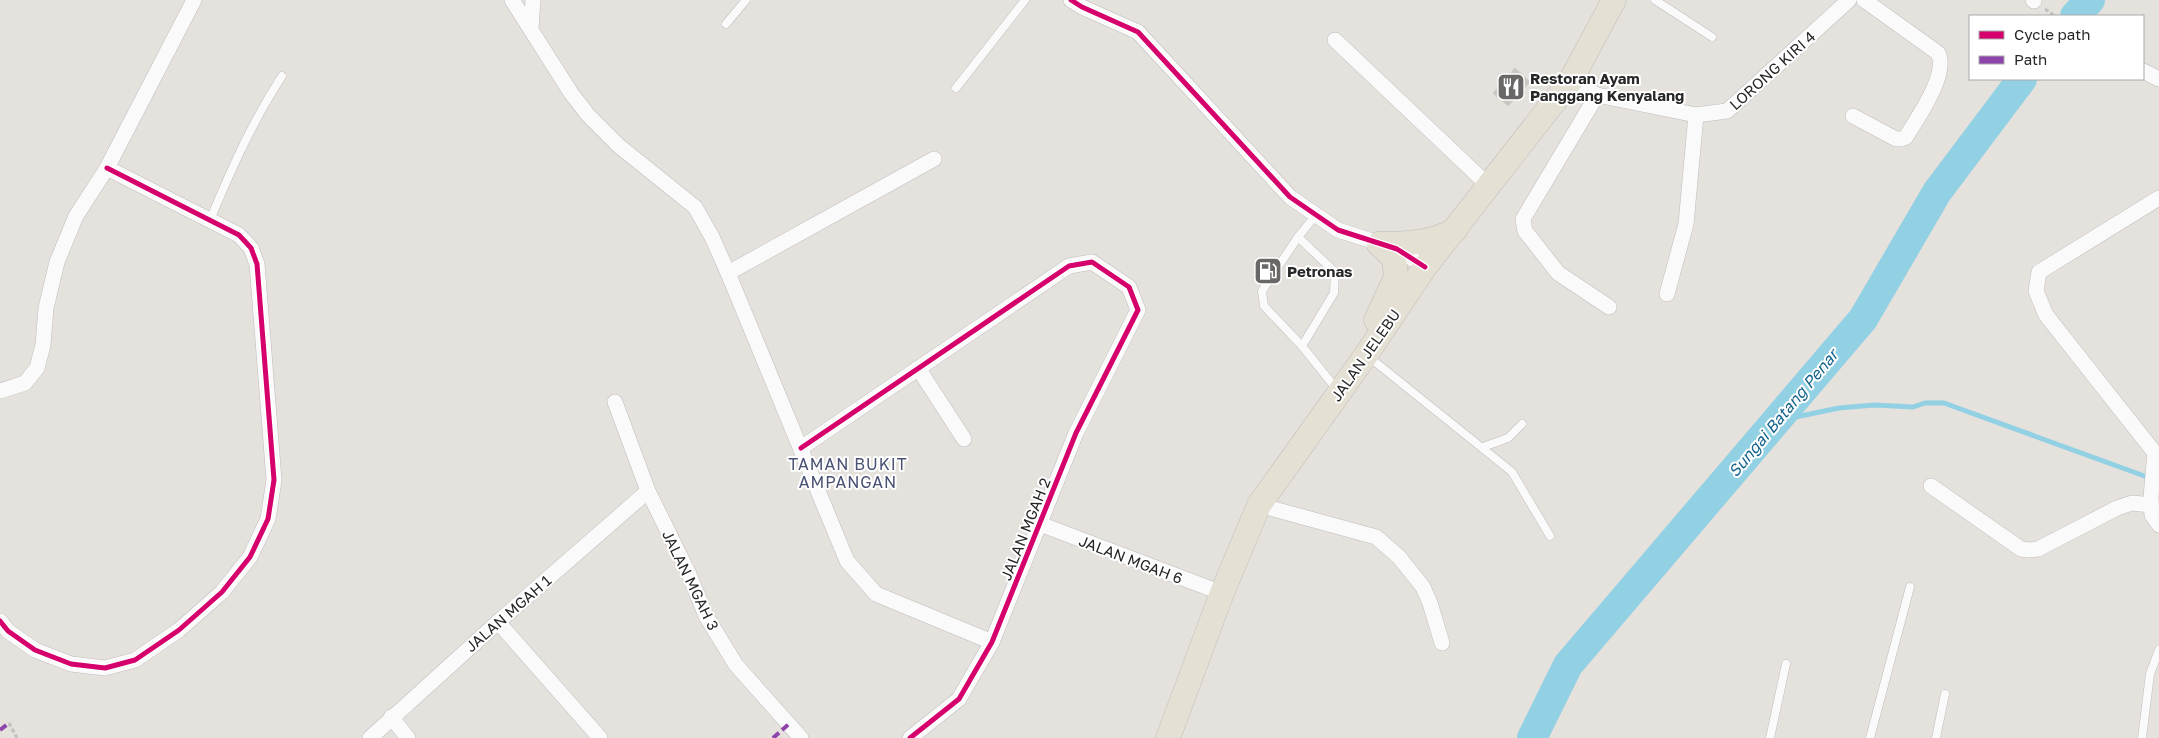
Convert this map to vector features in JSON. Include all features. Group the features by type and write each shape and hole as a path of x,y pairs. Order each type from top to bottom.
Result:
{"main road":[{"name":"JALAN JELEBU","path":"1168,738 1222,593 1259,505 1366,355 1425,267 1571,80 1614,0"},
{"path":"1379,244 1426,241 1441,238 1455,230"},
{"path":"1345,384 1396,277 1394,258 1379,244"}],"street":[{"path":"0,390 25,384 37,368 43,345 46,308 57,262 76,216 107,168 194,0"},
{"path":"512,0 571,93 588,115 619,146 695,207 712,237 728,273 847,561 876,594 992,642"},
{"path":"531,29 533,0"},
{"path":"1071,0 1082,7 1138,32 1290,197 1338,230 1397,249 1425,267"},
{"name":"LORONG KIRI 4","path":"1571,80 1598,94 1696,114 1727,111 1848,0"},
{"path":"1854,116 1896,139 1906,136 1928,101 1940,67 1941,58 1938,53 1864,0"},
{"path":"1334,40 1489,186"},
{"path":"2144,72 2159,79"},
{"path":"1598,94 1523,219 1524,231 1558,273 1609,306"},
{"path":"1667,294 1686,224 1696,114"},
{"path":"728,273 934,158"},
{"path":"0,621 8,632 35,650 71,664 105,668 135,660 179,630 222,592 250,557 268,519 274,480 257,264 251,248 239,235 107,168"},
{"path":"2159,198 2039,272 2036,292 2046,314 2155,453 2151,501 2152,515 2159,525"},
{"name":"JALAN MGAH 2","path":"910,738 959,699 992,642 1076,433 1138,310 1129,287 1092,262 1069,266 918,368"},
{"path":"801,448 918,368 964,439"},
{"name":"JALAN MGAH 3","path":"615,402 648,491 688,572 706,616 736,665 801,738"},
{"path":"1931,486 2021,548 2029,550 2038,548 2117,508 2132,503 2151,501"},
{"name":"JALAN MGAH 1","path":"370,738 498,622 648,491"},
{"path":"1259,505 1376,537 1411,569 1423,587 1442,643"},
{"name":"JALAN MGAH 6","path":"1040,524 1222,593"},
{"path":"498,622 600,738"},
{"path":"391,718 408,738"}],"lane":[{"path":"726,24 746,0"},
{"path":"956,88 1025,0"},
{"path":"1655,0 1712,37"},
{"path":"210,220 239,151 260,109 282,76"},
{"path":"1316,215 1298,237 1262,291 1264,306 1302,346 1345,384"},
{"path":"1298,237 1335,272 1334,293 1302,346"},
{"path":"1366,355 1512,472 1550,536"},
{"path":"1483,448 1508,438 1522,424"},
{"path":"1870,738 1910,587"},
{"path":"2142,738 2150,674 2159,650"},
{"path":"1770,738 1786,664"},
{"path":"1936,738 1945,694"}],"path":[{"path":"9,723 17,738"}],"building":[{"name":"Restoran Ayam Panggang Kenyalang","path":"1515,68 1530,82 1508,106 1493,93"}],"waterway":[{"name":"Sungai Batang Penar","path":"2076,15 2090,0"},
{"name":"Sungai Batang Penar","path":"1532,738 1568,665 1863,319 1937,192 2021,80"},
{"path":"1776,421 1839,408 1874,405 1913,407 1925,403 1944,403 2150,478"}],"marked path":[{"path":"0,730 9,723"},
{"path":"773,738 789,724"}],"cycle path":[{"path":"1071,0 1082,7 1138,32 1290,197 1338,230 1397,249 1425,267"},
{"path":"0,621 8,631 35,650 71,664 105,668 135,660 179,630 222,592 250,557 268,519 274,480 257,264 251,248 239,235 107,168"},
{"path":"801,448 1069,266 1092,262 1129,287 1138,310 1076,433 992,642 959,699 910,738"}],"place":[{"name":"Restoran Ayam Panggang Kenyalang","path":"1511,87"},
{"name":"Petronas","path":"1268,271"}],"district":[{"name":"TAMAN BUKIT AMPANGAN","path":"848,473"}]}
